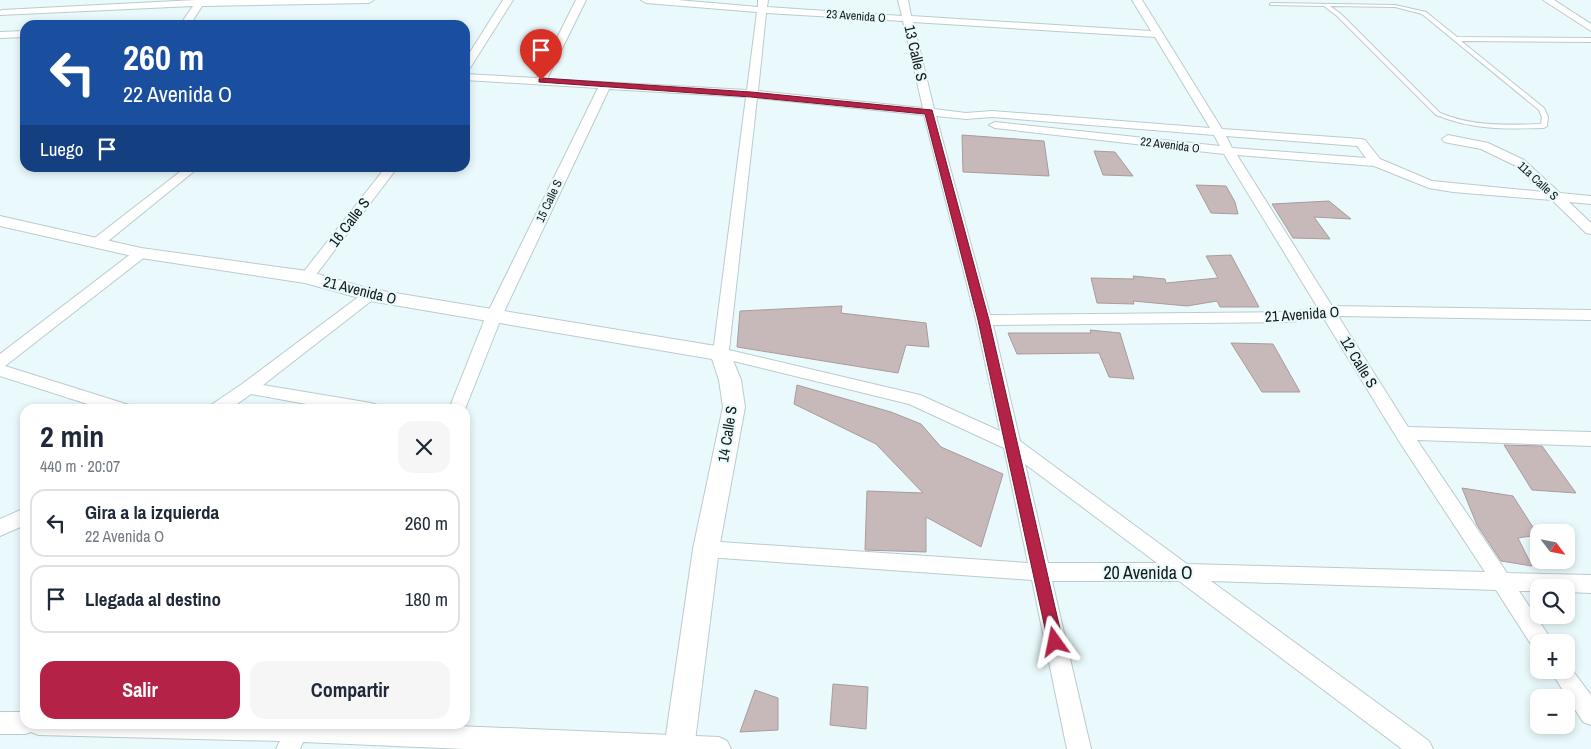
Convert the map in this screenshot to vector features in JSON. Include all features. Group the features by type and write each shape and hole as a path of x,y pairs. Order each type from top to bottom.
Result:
{"street":[{"path":"2,13 199,1 369,0"},
{"path":"470,54 508,0"},
{"path":"541,80 581,0"},
{"name":"23 Avenida O","path":"646,0 763,5 908,19 1157,34"},
{"name":"13 Calle S","path":"903,0 929,112 984,320 1079,749"},
{"name":"12 Calle S","path":"1136,0 1403,433 1536,634"},
{"path":"1548,0 1591,28"},
{"path":"189,20 199,1"},
{"name":"14 Calle S","path":"679,749 706,548 734,407 730,380 721,353 763,5"},
{"path":"0,35 20,34"},
{"path":"470,77 751,94 929,112"},
{"name":"15 Calle S","path":"459,404 494,316 604,85"},
{"name":"22 Avenida O","path":"929,112 966,116 993,124 1228,152 1376,162 1429,184 1453,188 1591,200"},
{"path":"966,116 992,114 1361,143"},
{"path":"1146,126 1150,142"},
{"name":"11a Calle S","path":"1448,139 1484,146 1520,163 1591,230"},
{"name":"22 Avenida O","path":"1361,143 1376,162"},
{"path":"97,243 187,172"},
{"name":"16 Calle S","path":"308,277 388,172"},
{"name":"21 Avenida O","path":"0,221 141,253 308,277 370,295 721,353"},
{"path":"0,362 141,253"},
{"path":"224,404 370,295"},
{"name":"21 Avenida O","path":"984,320 1291,318 1328,311 1591,315"},
{"path":"721,353 914,399 1011,444 1421,749"},
{"path":"0,370 107,404"},
{"path":"248,388 342,404"},
{"path":"1403,433 1591,439"},
{"path":"0,528 20,518"},
{"name":"20 Avenida O","path":"706,548 1039,572 1183,572 1591,584"},
{"path":"1567,679 1591,714"},
{"path":"0,723 20,723"},
{"path":"118,729 292,740 719,749"}],"lane":[{"path":"1272,4 1395,6 1424,13 1542,109 1545,117 1544,126 1487,127 1457,123 1438,114 1339,15 1324,5"},
{"path":"1454,38 1591,40"}],"building":[{"path":"962,135 1044,141 1049,176 963,172"},
{"path":"1094,151 1115,152 1133,176 1103,175"},
{"path":"1196,185 1226,186 1235,202 1238,214 1211,213"},
{"path":"1329,201 1351,219 1314,217 1330,239 1293,238 1272,204"},
{"path":"1231,255 1259,307 1220,307 1217,301 1187,306 1133,301 1134,304 1097,303 1091,278 1134,279 1133,276 1165,279 1166,283 1218,278 1206,256"},
{"path":"842,306 841,313 926,323 929,347 906,345 898,373 737,347 740,311"},
{"path":"1090,330 1120,333 1134,379 1109,377 1099,353 1017,354 1008,333 1091,333"},
{"path":"1231,343 1273,344 1300,392 1262,392"},
{"path":"797,385 891,412 921,424 941,447 1003,474 981,547 926,517 926,552 865,550 867,491 923,493 876,444 794,404"},
{"path":"1504,445 1542,446 1576,493 1532,490"},
{"path":"1462,488 1513,496 1531,524 1530,536 1518,538 1530,566 1501,561 1477,525"},
{"path":"833,684 868,687 866,729 830,725"},
{"path":"755,690 778,698 778,730 740,732"}],"route":[{"path":"541,80 751,94 929,112 984,320 1055,642"}]}
